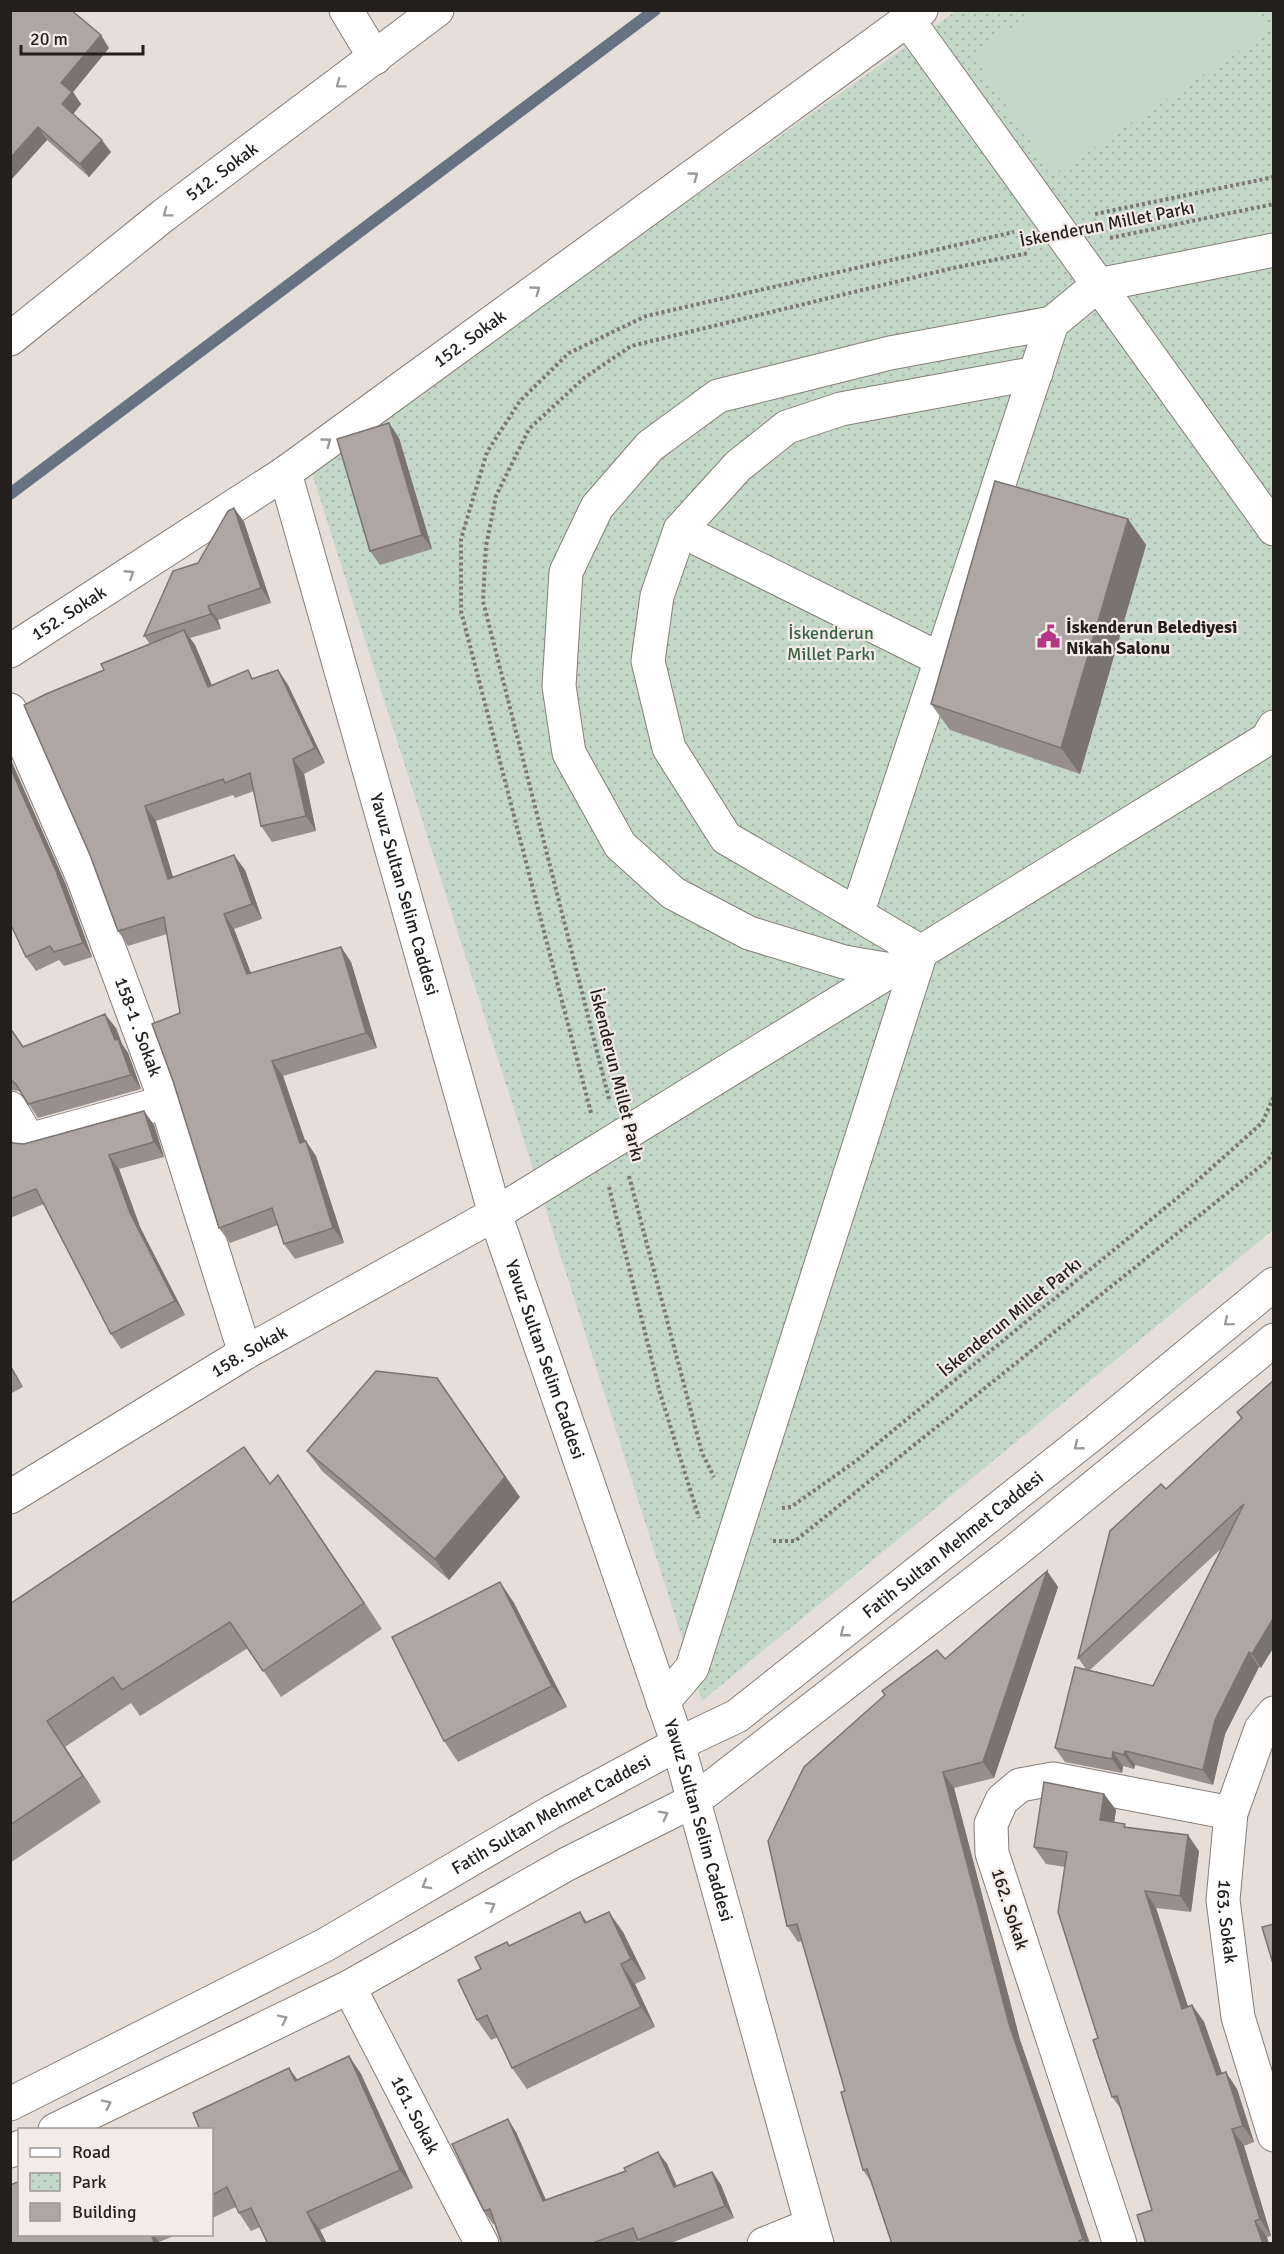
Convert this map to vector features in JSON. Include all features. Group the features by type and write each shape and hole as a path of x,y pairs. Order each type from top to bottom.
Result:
{"street":[{"path":"346,10 375,58"},
{"name":"512. Sokak","path":"10,339 164,215 437,10"},
{"path":"914,15 1070,246 1274,529"},
{"name":"152. Sokak","path":"10,651 285,473 914,15"},
{"path":"891,970 844,962 749,933 672,893 620,845 569,753 559,686 566,572 597,507 650,446 718,396 890,353 1052,323 1098,285 1274,250"},
{"path":"856,914 1052,323"},
{"path":"663,1702 692,1668 921,952 726,838 669,748 648,661 657,596 680,530 738,466 786,427 842,409 1036,373"},
{"name":"Yavuz Sultan Selim Caddesi","path":"285,473 495,1214 678,1744 814,2234"},
{"path":"680,530 942,660"},
{"name":"158-1 . Sokak","path":"10,710 82,878 166,1102 245,1353"},
{"name":"158. Sokak","path":"10,1497 245,1353 495,1214 1267,739 1274,727"},
{"path":"10,1108 29,1140 166,1102"},
{"name":"Fatih Sultan Mehmet Caddesi","path":"10,2104 325,1945 550,1813 678,1744 737,1716 1096,1431 1274,1284"},
{"path":"59,2128 349,1987 567,1864 695,1800 1014,1552 1274,1340"},
{"name":"163. Sokak","path":"1274,1713 1261,1729 1231,1813 1223,1900 1238,2017 1274,2135"},
{"name":"162. Sokak","path":"1120,2244 992,1853 991,1824 1002,1800 1020,1785 1053,1779 1231,1813"},
{"name":"161. Sokak","path":"349,1987 482,2244"},
{"path":"765,2244 814,2234"}],"path":[{"name":"İskenderun Millet Parkı","path":"1274,204 953,268 631,346 584,378 529,429 496,496 486,546 483,601 619,1138 702,1453 720,1487 768,1510 791,1507 856,1461 1181,1195 1262,1123 1274,1096"},
{"path":"733,1543 795,1541 1267,1161 1274,1152"}],"green space":[{"name":"İskenderun Millet Parkı","path":"956,11 1273,11 1273,1230 702,1701 311,470"},
{"path":"1036,11 1255,11 1269,31 1053,175 972,54"}],"building":[{"path":"10,10 71,10 101,35 61,83 72,92 62,104 102,140 80,164 38,127 10,158"},
{"path":"389,423 422,535 370,551 337,439"},
{"name":"İskenderun Belediyesi Nikah Salonu","path":"995,481 1128,519 1061,748 931,704"},
{"path":"234,508 261,588 208,606 211,614 144,636 173,571 198,563 228,511"},
{"path":"184,630 208,687 248,670 252,679 278,670 315,748 293,759 306,816 261,826 250,773 225,783 223,779 145,806 168,879 234,855 252,904 224,914 247,974 341,947 366,1033 272,1061 300,1143 306,1141 333,1228 284,1244 272,1208 219,1228 173,1081 152,1024 180,1013 164,917 118,931 90,855 24,705 104,670 101,664"},
{"path":"10,767 56,871 83,943 54,952 50,946 26,957 10,923"},
{"path":"105,1014 115,1040 118,1039 131,1075 28,1104 16,1084 10,1079 10,1028 23,1047"},
{"path":"144,1111 154,1142 109,1155 130,1213 175,1301 111,1334 36,1189 10,1199 10,1141 24,1144"},
{"path":"376,1371 437,1378 505,1477 435,1559 307,1451"},
{"path":"1274,1380 1274,1617 1252,1654 1249,1652 1215,1720 1203,1770 1125,1751 1124,1755 1113,1752 1112,1759 1055,1748 1075,1667 1153,1686 1244,1504 1078,1658 1110,1531 1161,1484 1166,1489 1242,1418 1237,1412"},
{"path":"244,1447 270,1484 278,1475 364,1603 263,1671 230,1622 122,1690 113,1677 47,1721 83,1776 10,1825 10,1604"},
{"path":"1047,1571 983,1762 943,1772 1009,2024 1083,2239 1079,2241 1080,2244 892,2244 867,2169 863,2170 841,2092 845,2091 797,1924 787,1926 768,1841 804,1767 885,1695 882,1691 937,1650 945,1659"},
{"path":"500,1582 552,1686 444,1741 392,1637"},
{"path":"1044,1782 1104,1794 1100,1820 1125,1824 1124,1827 1188,1835 1180,1896 1145,1891 1182,2009 1192,2005 1217,2075 1226,2072 1243,2126 1232,2129 1260,2219 1255,2221 1263,2244 1146,2244 1137,2215 1152,2210 1117,2096 1112,2097 1093,2040 1098,2038 1058,1912 1067,1852 1034,1847"},
{"path":"580,1912 585,1923 609,1912 631,1959 621,1964 641,2007 512,2068 487,2015 477,2020 458,1980 481,1969 475,1957 507,1942 509,1946"},
{"path":"1274,1924 1274,1967 1262,1927"},
{"path":"349,2056 400,2170 307,2212 323,2244 268,2244 251,2208 239,2213 227,2187 213,2194 213,2128 199,2128 193,2113 289,2068 295,2081"},
{"path":"508,2119 543,2201 626,2171 624,2168 658,2152 674,2187 712,2172 725,2206 638,2240 633,2228 590,2244 502,2244 490,2209 484,2211 452,2144"},
{"path":"18,2182 18,2236 151,2236 155,2244 10,2244 10,2185"}],"waterway":[{"path":"10,494 655,10"}],"place":[{"name":"İskenderun Belediyesi Nikah Salonu","path":"1048,637"}]}
